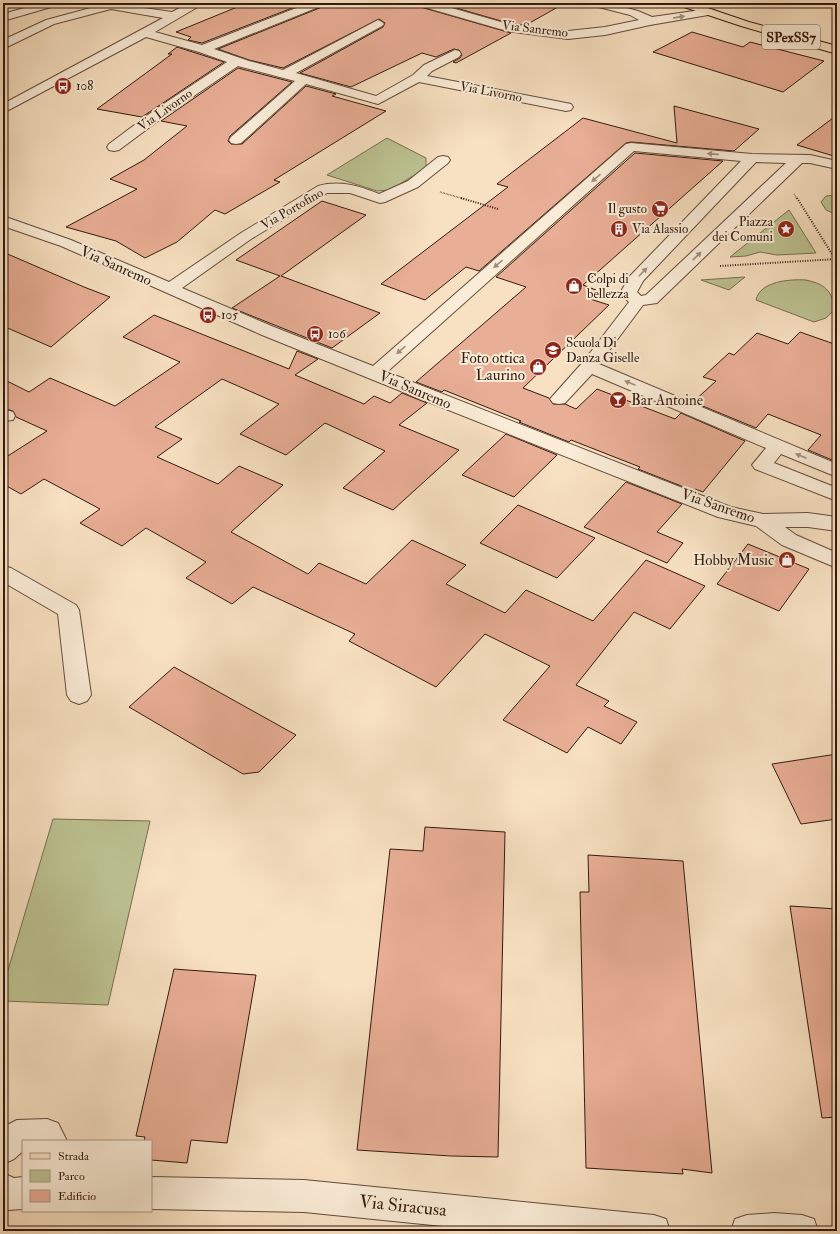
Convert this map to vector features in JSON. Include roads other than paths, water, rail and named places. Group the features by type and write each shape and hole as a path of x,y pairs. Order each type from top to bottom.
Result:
{"main road":[{"name":"SPexSS7","path":"682,3 745,24 837,50"}],"street":[{"path":"3,18 54,3"},
{"path":"3,110 105,53 146,33 197,3"},
{"name":"Via Sanremo","path":"421,3 499,25 551,34 568,35 605,31 650,21 708,12"},
{"path":"203,49 317,4"},
{"path":"599,4 634,14 650,21"},
{"path":"3,45 50,22 111,6 174,16"},
{"name":"Via Sanremo","path":"650,21 664,9"},
{"path":"285,74 378,24"},
{"path":"146,33 203,49 236,61 378,100 417,78 428,68 455,54"},
{"name":"Via Livorno","path":"114,147 236,61"},
{"name":"Via Livorno","path":"417,78 566,107"},
{"path":"236,140 304,79"},
{"path":"375,373 631,147 752,158 810,159 837,165"},
{"path":"638,301 628,293 636,279 752,158"},
{"path":"559,398 589,366 638,301 651,299 798,159"},
{"name":"Via Portofino","path":"170,289 246,236 323,189 332,187 347,188 380,199 413,184 443,160"},
{"name":"Via Sanremo","path":"3,221 66,243 268,331 476,415 725,512 763,521 808,520 837,524"},
{"path":"589,366 837,471"},
{"path":"778,446 762,465 837,495"},
{"path":"763,521 789,540 837,561"},
{"path":"3,573 68,610 79,694"},
{"path":"3,1148 17,1135 47,1134 50,1140"},
{"path":"3,1189 8,1194 22,1193"},
{"name":"Via Siracusa","path":"152,1193 304,1196 654,1231"},
{"path":"746,1231 774,1229 802,1231"}],"place":[{"name":"108","path":"63,86"},
{"name":"Il gusto","path":"660,209"},
{"name":"Via Alassio","path":"619,229"},
{"name":"Piazza dei Comuni","path":"786,229"},
{"name":"Colpi di bellezza","path":"574,286"},
{"name":"105","path":"208,315"},
{"name":"106","path":"315,334"},
{"name":"Scuola Di Danza Giselle","path":"553,350"},
{"name":"Foto ottica Laurino","path":"538,367"},
{"name":"Bar Antoine","path":"618,400"},
{"name":"Hobby Music","path":"787,560"}]}
